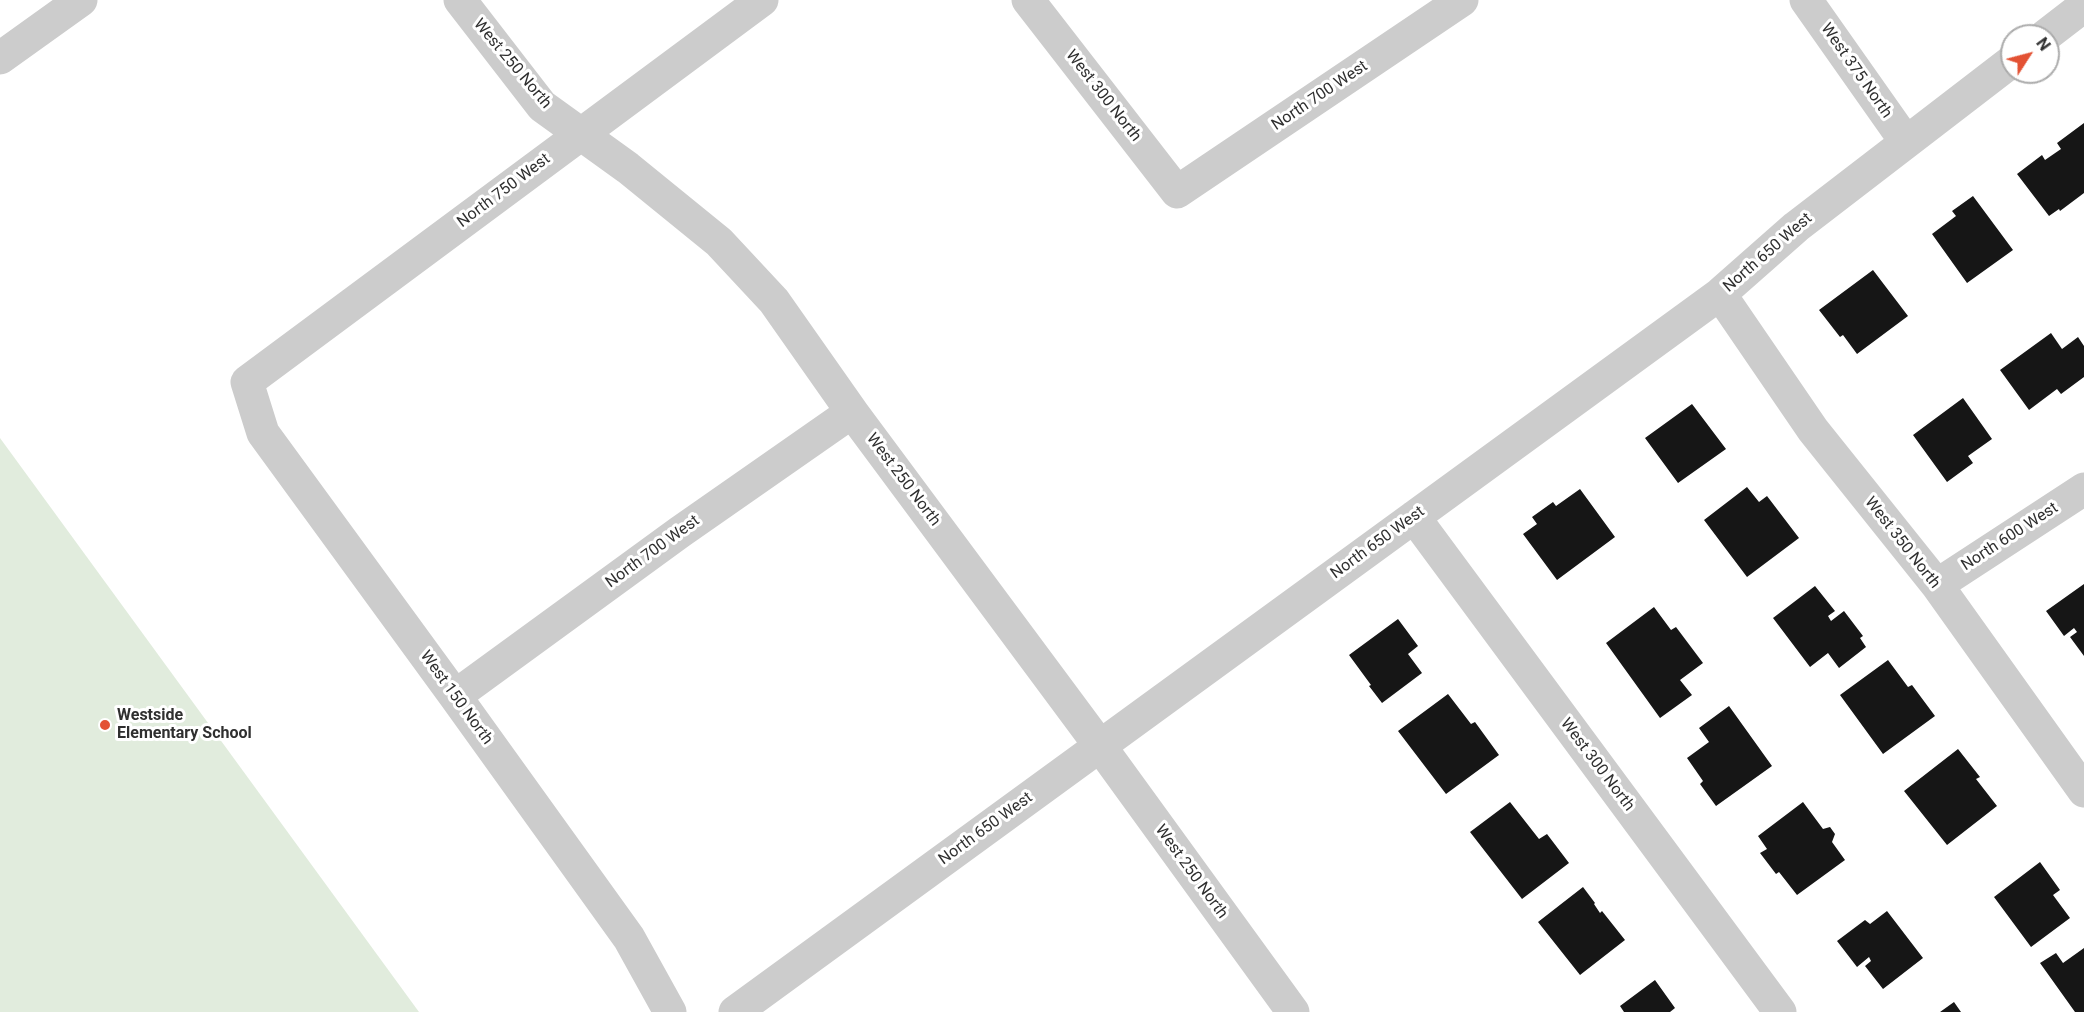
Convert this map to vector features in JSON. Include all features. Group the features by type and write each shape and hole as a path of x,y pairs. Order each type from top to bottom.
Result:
{"street":[{"path":"0,58 81,0"},
{"name":"West 250 North","path":"460,0 542,106 628,168 719,242 774,301 852,412 1100,746 1293,1012"},
{"name":"North 750 West","path":"247,382 762,0"},
{"name":"West 300 North","path":"1028,0 1177,192"},
{"name":"North 700 West","path":"1177,192 1462,0"},
{"name":"West 375 North","path":"1806,0 1906,142"},
{"path":"2060,24 2084,6"},
{"name":"North 650 West","path":"735,1012 1720,294 1796,227 2000,70"},
{"name":"West 350 North","path":"1720,294 1813,430 1937,585 2084,791"},
{"name":"West 150 North","path":"247,382 262,434 629,938 670,1012"},
{"name":"North 700 West","path":"455,696 680,532 852,412"},
{"name":"North 600 West","path":"1937,585 2084,489"},
{"name":"West 300 North","path":"1413,517 1780,1012"}],"green space":[{"name":"Westside Elementary School","path":"0,438 419,1012 0,1012"}],"building":[{"path":"2084,123 2084,193 2060,211 2059,209 2049,216 2017,174 2042,155 2045,160 2061,149 2057,143"},
{"path":"1973,196 2013,250 1967,283 1932,234 1956,216 1952,211"},
{"path":"1873,270 1908,316 1857,354 1843,335 1840,337 1819,310"},
{"path":"2051,333 2062,349 2078,337 2084,346 2084,377 2061,394 2057,389 2029,410 2000,370"},
{"path":"1963,398 1992,439 1968,456 1973,463 1947,482 1913,435"},
{"path":"1692,404 1726,449 1678,483 1645,438"},
{"path":"1747,487 1759,502 1767,496 1799,538 1747,577 1704,520"},
{"path":"1580,489 1615,537 1557,580 1523,534 1537,524 1532,517 1553,502 1556,506"},
{"path":"2084,584 2084,656 2070,637 2077,632 2074,628 2064,636 2046,611"},
{"path":"1815,586 1835,611 1828,616 1831,621 1844,611 1863,636 1860,638 1866,647 1839,668 1828,653 1810,667 1773,618"},
{"path":"1654,607 1671,630 1676,627 1703,663 1680,680 1692,695 1660,718 1606,643"},
{"path":"1398,619 1418,646 1408,654 1422,673 1382,703 1349,655"},
{"path":"1888,660 1908,687 1912,685 1935,716 1883,754 1840,695"},
{"path":"1448,694 1471,724 1475,722 1499,755 1446,794 1398,731"},
{"path":"1729,706 1772,766 1716,806 1700,784 1703,781 1687,758 1709,742 1699,728"},
{"path":"1958,749 1980,777 1976,779 1997,806 1947,845 1904,791"},
{"path":"1510,802 1539,839 1547,834 1569,863 1522,899 1470,832"},
{"path":"1803,802 1823,829 1830,827 1835,834 1832,842 1845,860 1797,895 1779,872 1776,874 1760,853 1767,849 1758,836"},
{"path":"2040,862 2060,890 2053,895 2070,918 2031,947 1994,897"},
{"path":"1583,887 1600,913 1602,911 1625,940 1580,975 1538,922"},
{"path":"1887,911 1923,958 1883,989 1865,966 1871,961 1869,957 1857,967 1837,941 1865,920 1870,924"},
{"path":"2084,948 2084,1012 2075,1012 2040,963 2056,953 2063,963"},
{"path":"1655,980 1675,1008 1670,1012 1624,1012 1620,1006"},
{"path":"1954,1002 1961,1012 1940,1012"}],"place":[{"name":"Westside Elementary School","path":"105,725"}]}
